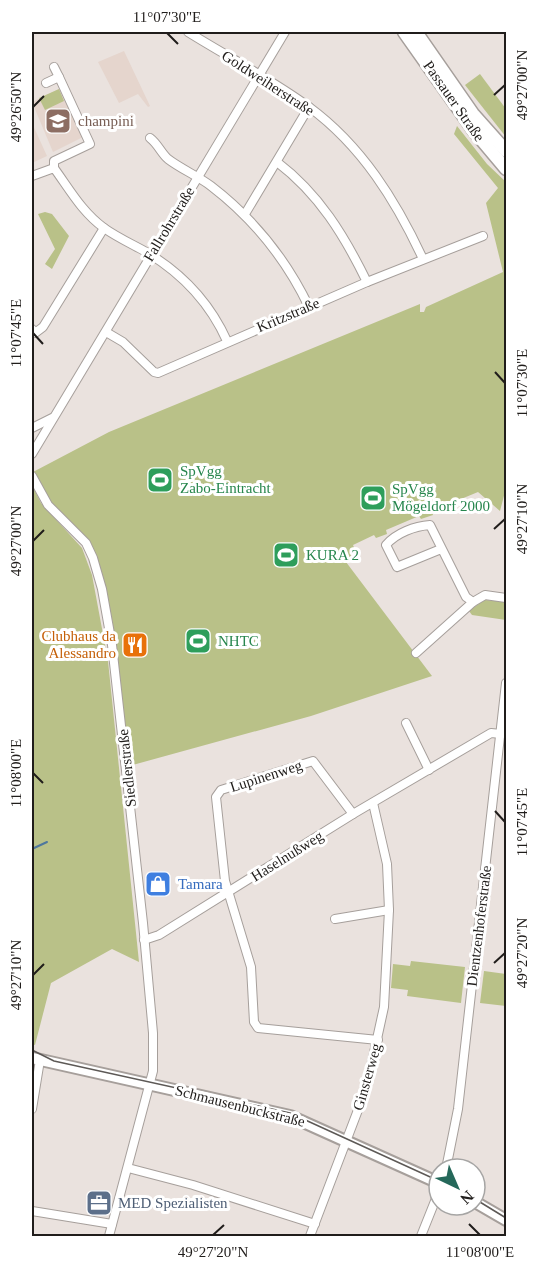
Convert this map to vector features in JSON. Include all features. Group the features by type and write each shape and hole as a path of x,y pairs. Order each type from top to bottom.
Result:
{"main road":[{"name":"Passauer Straße","path":"404,32 474,131 507,169"},
{"name":"Passauer Straße","path":"416,32 473,114 507,151"}],"street":[{"name":"Goldweiherstraße","path":"188,32 309,107 354,148 390,194 423,259"},
{"name":"Fallrohrstraße","path":"32,454 285,32"},
{"path":"54,67 90,144 54,161 54,168 84,211 105,228 151,255 186,281 218,320 227,341"},
{"path":"46,83 59,77"},
{"path":"245,214 309,107"},
{"path":"150,138 158,144 166,158 198,177 245,214 273,247 296,280 309,307"},
{"path":"277,162 320,203 350,248 367,282"},
{"path":"32,176 54,168"},
{"path":"32,329 35,333 43,327 105,228"},
{"name":"Kritzstraße","path":"106,332 123,342 154,372 367,282 483,236"},
{"path":"32,428 54,417"},
{"name":"Siedlerstraße","path":"32,476 48,505 86,543 102,589 120,712 144,940 154,1047 153,1071 109,1236"},
{"path":"441,549 397,567 386,545 392,538 421,525 430,525 466,597 473,602"},
{"path":"416,653 469,608 473,602 485,595 507,598"},
{"name":"Dientzenhoferstraße","path":"448,1157 458,1109 507,683"},
{"path":"406,723 429,770"},
{"name":"Haselnußweg","path":"144,940 159,934 228,893 353,814 491,733 501,734"},
{"name":"Lupinenweg","path":"228,893 216,798 221,790 313,761 353,814"},
{"name":"Ginsterweg","path":"310,1236 366,1089 378,1040 386,985 389,910 387,864 373,803"},
{"path":"228,893 246,944 254,987 254,1022 258,1028 378,1040"},
{"path":"335,919 389,910"},
{"path":"32,1109 36,1059"},
{"name":"Schmausenbuckstraße","path":"36,1059 284,1114 427,1177"},
{"path":"128,1168 193,1185 315,1224"},
{"path":"487,1208 505,1216"},
{"path":"32,1211 112,1224"},
{"path":"421,1236 429,1217"}],"shaded area":[{"path":"124,51 150,106 148,107 138,94 119,103 98,62"},
{"name":"champini","path":"61,88 85,136 53,152 32,102"},
{"path":"32,123 47,156 32,163"}],"green space":[{"path":"480,74 506,109 506,137 465,85"},
{"path":"59,89 64,101 45,110 39,98"},
{"path":"457,126 487,164 506,182 506,488 500,511 478,492 432,511 433,515 421,519 419,516 386,530 387,534 376,538 374,535 353,545 355,550 346,562 432,676 311,716 129,766 112,619 96,557 50,504 33,472 109,432 420,304 420,312 424,312 426,307 503,272 486,203 498,188 454,134"},
{"path":"45,212 52,214 69,236 52,269 45,264 55,249 38,214"},
{"path":"32,485 41,503 82,548 92,575 108,661 139,962 112,949 51,983 35,1045 32,1044"},
{"path":"484,600 506,601 506,620 472,615 469,611"},
{"path":"411,961 465,967 461,1003 407,996 408,990 391,988 393,964 410,966"},
{"path":"484,971 506,974 506,1006 480,1003"}],"waterway":[{"path":"32,849 47,842"}],"tram line":[{"path":"32,1050 54,1061 290,1113 427,1176"},
{"path":"487,1206 506,1218"}],"place":[{"name":"champini","path":"58,121"},
{"name":"SpVgg Zabo-Eintracht","path":"160,480"},
{"name":"SpVgg Mögeldorf 2000","path":"373,498"},
{"name":"KURA 2","path":"286,555"},
{"name":"NHTC","path":"198,641"},
{"name":"Clubhaus da Alessandro","path":"135,645"},
{"name":"Tamara","path":"158,884"},
{"name":"MED Spezialisten","path":"99,1203"}]}
